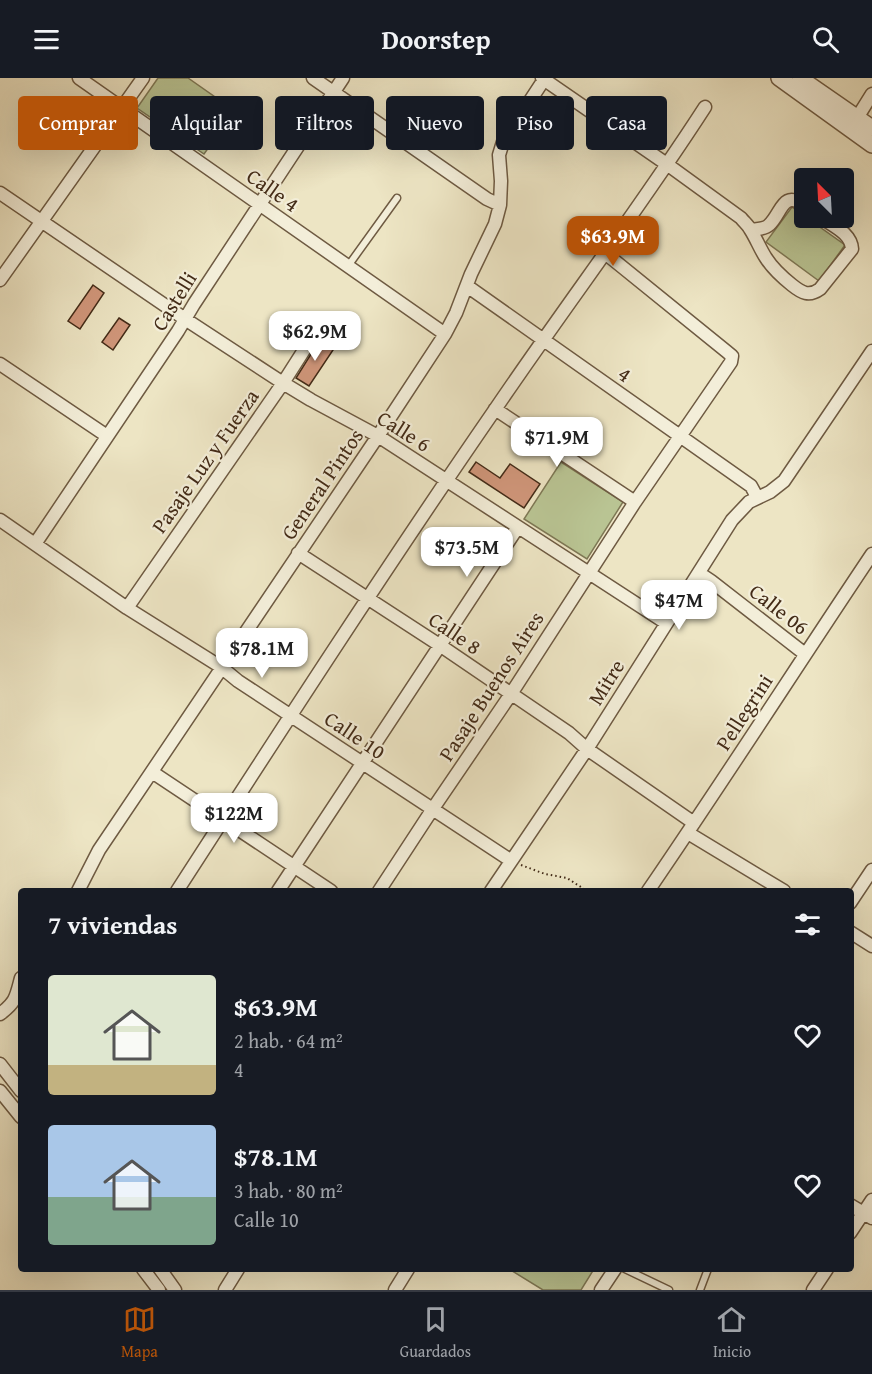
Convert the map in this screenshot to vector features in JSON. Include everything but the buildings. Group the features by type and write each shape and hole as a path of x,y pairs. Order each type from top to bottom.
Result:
{"street":[{"name":"Calle 4","path":"79,78 104,96"},
{"path":"131,96 143,78"},
{"path":"313,78 487,200 500,205"},
{"name":"Castelli","path":"35,544 178,332 344,78"},
{"path":"544,78 741,218 751,230 766,259 779,274 802,293 815,293 820,289 852,249 852,242 848,236 836,228"},
{"name":"General Pintos","path":"83,888 99,850 378,436 456,313 471,274 495,224 500,205 499,155 503,142 544,78"},
{"path":"779,78 872,145"},
{"path":"800,78 872,128"},
{"path":"857,118 872,94"},
{"path":"179,888 446,480 543,339 668,165 705,107"},
{"name":"Calle 4","path":"138,120 444,334"},
{"path":"0,280 93,150"},
{"name":"Calle 6","path":"0,193 283,383 378,436 666,623"},
{"path":"751,230 769,225 786,202 794,200"},
{"name":"Pasaje Buenos Aires","path":"381,888 511,694 588,572 731,362 732,356 605,253"},
{"name":"4","path":"467,286 751,486 757,497"},
{"name":"Pasaje Luz y Fuerza","path":"127,608 313,336"},
{"name":"Mitre","path":"493,888 587,749 732,520 744,506 770,492 784,481 872,351"},
{"path":"0,364 107,436"},
{"path":"495,409 635,502"},
{"name":"Calle 10","path":"0,520 127,608 221,667 238,681 510,860"},
{"path":"280,888 518,527"},
{"name":"Calle 8","path":"298,553 369,598 568,733 691,828"},
{"name":"Pellegrini","path":"650,888 872,554"},
{"name":"Calle 06","path":"699,573 805,654"},
{"path":"152,772 327,888"},
{"path":"691,828 780,888"},
{"path":"854,897 872,870"},
{"path":"854,935 872,946"},
{"path":"0,1014 18,995"},
{"path":"0,1064 18,1087"},
{"path":"0,1091 18,1113"},
{"path":"854,1229 868,1216 872,1200"},
{"path":"854,1207 868,1216"},
{"path":"145,1272 159,1290"},
{"path":"162,1272 175,1290"},
{"path":"225,1290 236,1272"},
{"path":"396,1290 406,1272"},
{"path":"601,1290 613,1272"},
{"path":"813,1290 825,1272"}],"lane":[{"path":"347,267 397,198"},
{"path":"631,1272 669,1290"},
{"path":"700,1290 707,1272"}],"path":[{"path":"510,860 545,874 567,878 582,888"}],"green space":[{"path":"158,78 188,78 214,96 150,96 150,117 138,107"},
{"path":"792,207 794,208 794,228 821,228 845,245 819,281 766,242"},
{"path":"561,462 623,502 587,559 524,519"},
{"path":"514,1272 592,1272 581,1290 543,1290"}]}
